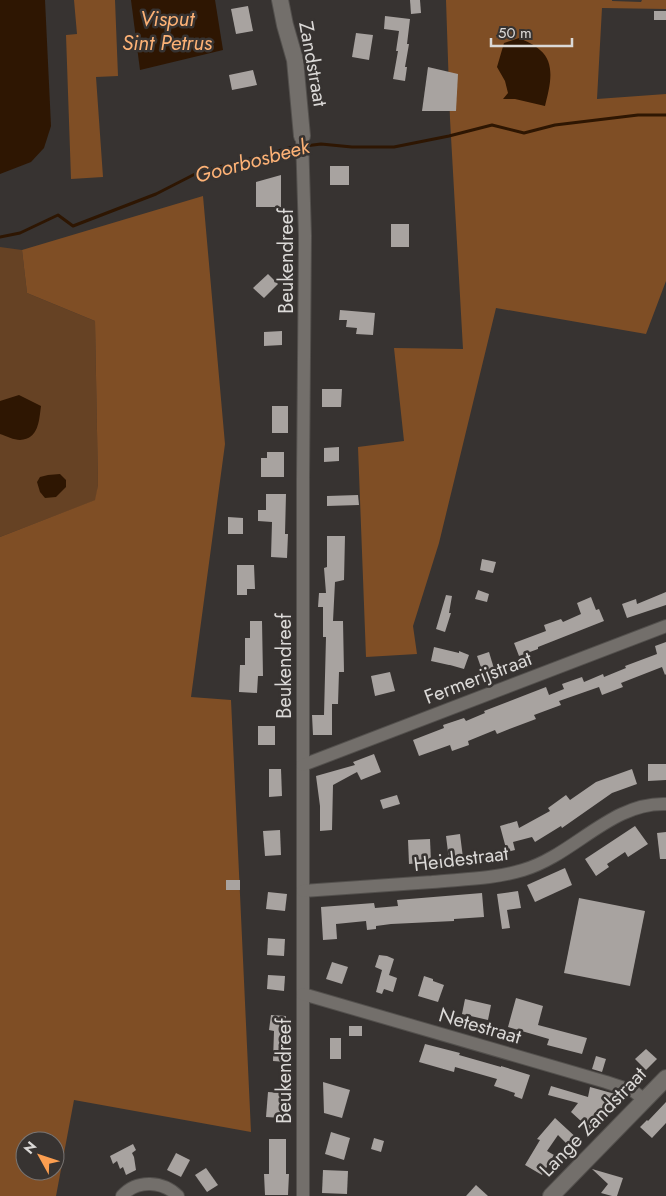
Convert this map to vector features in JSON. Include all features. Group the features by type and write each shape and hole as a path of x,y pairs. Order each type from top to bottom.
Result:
{"street":[{"name":"Zandstraat","path":"280,0 295,60 302,136"},
{"name":"Beukendreef","path":"302,136 305,236 303,1196"},
{"name":"Fermerijstraat","path":"303,766 666,626"},
{"name":"Heidestraat","path":"303,892 484,878 508,874 545,862 619,815 632,809 648,805 666,804"},
{"name":"Netestraat","path":"302,994 633,1090 645,1100"},
{"name":"Lange Zandstraat","path":"551,1196 666,1078"},
{"path":"122,1196 132,1188 157,1184 171,1189 178,1196"}],"shaded area":[{"path":"74,0 115,0 118,76 96,77 103,177 71,179 66,35 77,34"},
{"path":"446,0 612,0 641,2 642,0 666,0 666,9 602,8 597,99 666,94 666,281 646,334 496,308 439,543 413,626 417,654 366,657 358,447 404,441 394,348 463,349 450,119"},
{"path":"203,196 225,444 191,697 231,700 251,1132 74,1100 65,1148 65,1131 15,1131 15,1181 59,1181 56,1196 0,1196 0,537 95,500 98,485 95,321 27,293 22,250"},
{"path":"0,247 22,250 27,293 95,321 98,485 96,500 0,537"}],"water":[{"path":"0,0 45,0 51,126 44,148 31,162 0,174"},
{"name":"Visput Sint Petrus","path":"131,0 215,0 223,50 140,70"},
{"path":"519,38 538,48 549,62 550,77 545,106 515,99 503,99 508,93 505,81 497,67 504,43"},
{"path":"19,395 41,406 37,428 31,436 20,440 0,434 0,401"},
{"path":"60,474 66,480 66,487 56,497 45,498 40,492 37,482 40,477"}],"building":[{"path":"410,0 420,0 421,13 411,14"},
{"path":"248,6 253,31 236,34 231,9"},
{"path":"654,11 666,11 666,20 654,20"},
{"path":"385,16 410,19 405,81 393,79 399,31 384,29"},
{"path":"356,33 373,35 369,60 352,57"},
{"path":"428,67 458,74 456,111 422,111"},
{"path":"253,70 257,85 232,90 229,75"},
{"path":"330,166 349,166 349,185 330,185"},
{"path":"281,175 281,207 256,207 256,182"},
{"path":"391,224 409,224 409,247 391,247"},
{"path":"268,274 278,284 264,298 253,288"},
{"path":"340,310 375,313 373,335 356,334 357,328 346,327 347,320 339,320"},
{"path":"282,331 282,345 264,346 264,332"},
{"path":"322,389 342,389 341,407 322,407"},
{"path":"272,406 288,406 288,433 272,433"},
{"path":"339,447 339,461 324,462 324,448"},
{"path":"267,452 284,452 284,477 261,477 261,458 267,458"},
{"path":"266,494 286,494 285,534 288,534 287,558 271,557 272,522 258,521 258,510 266,510"},
{"path":"358,495 359,505 327,506 327,496"},
{"path":"228,517 243,518 243,534 228,534"},
{"path":"327,536 345,536 344,580 335,582 333,621 343,621 344,672 339,672 338,704 332,704 332,735 313,735 312,715 324,715 326,637 323,637 323,607 318,607 319,593 326,593 324,568 327,567"},
{"path":"482,559 496,562 493,573 480,570"},
{"path":"237,565 254,565 255,589 247,589 247,595 237,595"},
{"path":"478,590 489,594 487,602 475,599"},
{"path":"666,592 666,605 627,618 622,604 636,599 637,604"},
{"path":"446,595 452,596 449,613 451,613 445,632 436,629"},
{"path":"591,597 596,610 599,609 604,621 519,656 514,643 546,631 544,625 561,619 563,622 581,614 577,603"},
{"path":"250,621 262,621 263,676 258,676 257,693 239,692 240,665 245,665 245,638 250,638"},
{"path":"666,642 665,675 662,667 621,683 623,687 602,695 599,687 559,701 561,705 534,715 536,719 497,734 495,730 468,741 469,745 452,751 450,745 419,756 413,740 444,728 443,725 464,718 466,721 485,713 484,711 546,687 549,695 564,689 562,684 582,677 584,682 603,674 604,677 626,668 625,666 657,654 655,646"},
{"path":"434,647 459,653 459,651 469,655 464,669 431,661"},
{"path":"489,652 495,672 484,676 477,656"},
{"path":"390,672 395,691 375,696 371,676"},
{"path":"258,726 275,726 275,745 258,745"},
{"path":"374,754 381,772 361,780 357,772 333,785 332,830 320,831 320,806 316,776 355,765 353,762"},
{"path":"648,764 666,764 666,780 648,781"},
{"path":"269,769 281,769 282,796 269,797"},
{"path":"632,769 637,784 612,793 562,828 561,826 535,842 532,837 513,842 515,850 507,852 500,826 517,821 519,828 550,811 548,808 566,795 570,800 596,782"},
{"path":"397,795 400,804 383,809 380,800"},
{"path":"635,826 648,844 628,857 625,852 607,864 609,867 596,876 585,859"},
{"path":"280,830 281,855 265,856 263,831"},
{"path":"666,832 666,859 660,859 657,833"},
{"path":"460,834 463,858 449,860 446,836"},
{"path":"430,839 431,862 409,864 408,840"},
{"path":"565,868 572,885 535,902 527,885"},
{"path":"226,880 240,880 240,890 226,890"},
{"path":"518,891 521,908 507,910 510,928 502,929 497,894"},
{"path":"268,892 287,894 285,911 266,909"},
{"path":"482,893 484,917 454,919 454,921 391,924 376,926 376,929 367,930 366,921 336,924 337,939 323,940 321,907 374,903 375,908 398,906 397,900"},
{"path":"579,898 645,911 630,986 564,973"},
{"path":"268,938 285,939 284,956 267,955"},
{"path":"379,955 394,959 389,975 397,978 393,992 384,989 382,994 376,992 382,970 375,967"},
{"path":"332,962 348,967 342,984 326,979"},
{"path":"268,975 285,976 284,991 267,989"},
{"path":"424,976 444,985 438,1002 418,996"},
{"path":"516,998 543,1006 538,1025 587,1038 582,1054 547,1045 549,1039 508,1027"},
{"path":"465,999 491,1005 488,1020 462,1014"},
{"path":"271,1015 286,1016 283,1044 287,1044 287,1062 273,1061 274,1031 269,1030"},
{"path":"349,1026 362,1026 362,1036 349,1036"},
{"path":"330,1038 341,1038 341,1059 330,1059"},
{"path":"425,1044 530,1075 522,1099 514,1096 515,1093 494,1086 497,1079 455,1067 454,1072 419,1062"},
{"path":"646,1049 657,1059 646,1070 635,1059"},
{"path":"596,1056 606,1059 602,1072 592,1069"},
{"path":"323,1082 350,1090 342,1118 324,1113"},
{"path":"551,1086 588,1097 590,1087 615,1094 611,1107 605,1106 595,1117 600,1121 592,1131 571,1112 578,1103 548,1095"},
{"path":"268,1092 283,1093 282,1118 266,1117"},
{"path":"666,1102 666,1123 652,1138 640,1127"},
{"path":"555,1118 580,1141 572,1149 558,1135 547,1151 554,1155 542,1175 525,1165 540,1140 537,1139"},
{"path":"331,1132 350,1138 344,1160 325,1154"},
{"path":"374,1138 384,1141 381,1152 371,1149"},
{"path":"269,1139 286,1139 286,1174 289,1174 288,1195 265,1195 264,1174 269,1174"},
{"path":"133,1144 136,1150 132,1153 136,1170 126,1175 123,1167 120,1169 117,1161 113,1164 110,1156"},
{"path":"176,1153 190,1160 181,1177 167,1170"},
{"path":"206,1168 218,1185 207,1192 195,1175"},
{"path":"592,1169 623,1178 617,1196 601,1193 608,1184"},
{"path":"323,1170 348,1171 347,1194 322,1193"},
{"path":"476,1185 488,1196 466,1196"}],"waterway":[{"name":"Goorbosbeek","path":"305,146 321,144 352,147 394,147 492,125 524,133 555,125 638,115 666,115"},
{"name":"Goorbosbeek","path":"0,237 20,233 58,215 73,226 156,194 199,172 299,146"}]}
